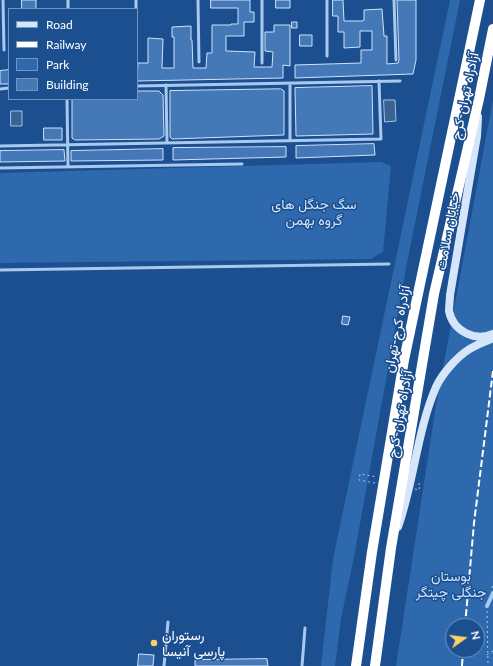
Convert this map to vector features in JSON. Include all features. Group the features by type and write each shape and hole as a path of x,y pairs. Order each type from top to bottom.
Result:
{"highway":[{"name":"آزادراه کرج-تهران","path":"356,666 372,552 404,360 480,0"},
{"name":"آزادراه تهران-کرج","path":"375,666 391,548 434,294 479,99 493,28"}],"main road":[{"name":"خیابان سلامت","path":"479,99 477,136 450,295 449,311 454,324 471,336 487,337 493,334"},
{"path":"391,548 400,522 425,419 436,386 454,362 468,350 493,338"}],"street":[{"path":"486,606 492,591"}],"lane":[{"path":"3,0 4,50"},
{"path":"198,0 199,62"},
{"path":"262,0 262,63"},
{"path":"327,0 327,56"},
{"path":"394,0 396,60"},
{"path":"0,146 381,138 379,81"},
{"path":"138,86 400,81"},
{"path":"290,83 290,140"},
{"path":"166,85 167,143"},
{"path":"67,100 68,167"},
{"path":"0,168 242,164"},
{"path":"0,270 389,264"},
{"path":"164,666 168,622"},
{"path":"302,666 305,628"}],"path":[{"path":"360,474 359,480 384,484"},
{"path":"419,490 420,484"},
{"path":"492,591 493,583"},
{"path":"486,606 488,666"},
{"path":"487,655 493,651"}],"green space":[{"path":"450,0 460,0 407,263 354,557 341,619 335,666 321,666 333,559"},
{"name":"بوستان جنگلی چیتگر","path":"493,100 493,666 396,666 436,405"},
{"name":"سگ جنگل های گروه بهمن","path":"381,162 391,166 383,252 371,259 0,263 0,173"}],"shaded area":[{"path":"384,100 395,100 396,121 385,122"},
{"path":"11,111 22,111 22,126 11,126"}],"building":[{"path":"22,0 36,0 36,8 22,8"},
{"path":"211,0 250,0 250,12 254,12 254,22 244,22 244,36 226,36 226,51 255,52 254,67 272,67 273,52 265,51 265,32 274,32 274,25 290,25 290,66 283,65 283,78 138,81 138,63 148,63 148,38 163,39 162,68 174,68 174,37 172,37 172,27 191,26 193,68 206,68 207,53 212,53 212,25 238,24 238,8 211,8"},
{"path":"276,0 290,0 290,8 276,8"},
{"path":"333,0 343,0 344,21 362,21 364,20 364,10 382,9 384,36 387,36 387,64 398,63 399,60 397,0 416,0 416,60 413,74 295,78 295,65 361,63 361,50 372,50 372,31 360,31 360,47 344,48 344,32 338,32 338,16 333,16"},
{"path":"292,22 297,22 297,28 292,28"},
{"path":"300,35 312,35 312,46 300,46"},
{"path":"8,70 8,84 0,84 0,71"},
{"path":"372,86 373,134 296,136 295,88"},
{"path":"281,89 284,91 284,135 172,139 170,137 170,91"},
{"path":"138,91 159,91 163,95 164,136 159,139 75,140 72,138 72,100 138,100"},
{"path":"44,128 62,128 62,140 44,140"},
{"path":"374,144 375,155 296,158 296,146"},
{"path":"286,147 286,157 173,160 173,148"},
{"path":"163,149 163,160 71,161 71,151"},
{"path":"64,150 65,161 0,162 0,151"},
{"path":"343,316 350,317 348,325 342,324"},
{"path":"139,654 154,655 153,666 138,666"},
{"path":"267,659 268,666 195,666 195,660"}],"railway":[{"path":"466,618 474,523 493,371"},
{"path":"462,658 462,666"}],"place":[{"name":"رستوران پارسی آنیسا","path":"154,643"}]}
